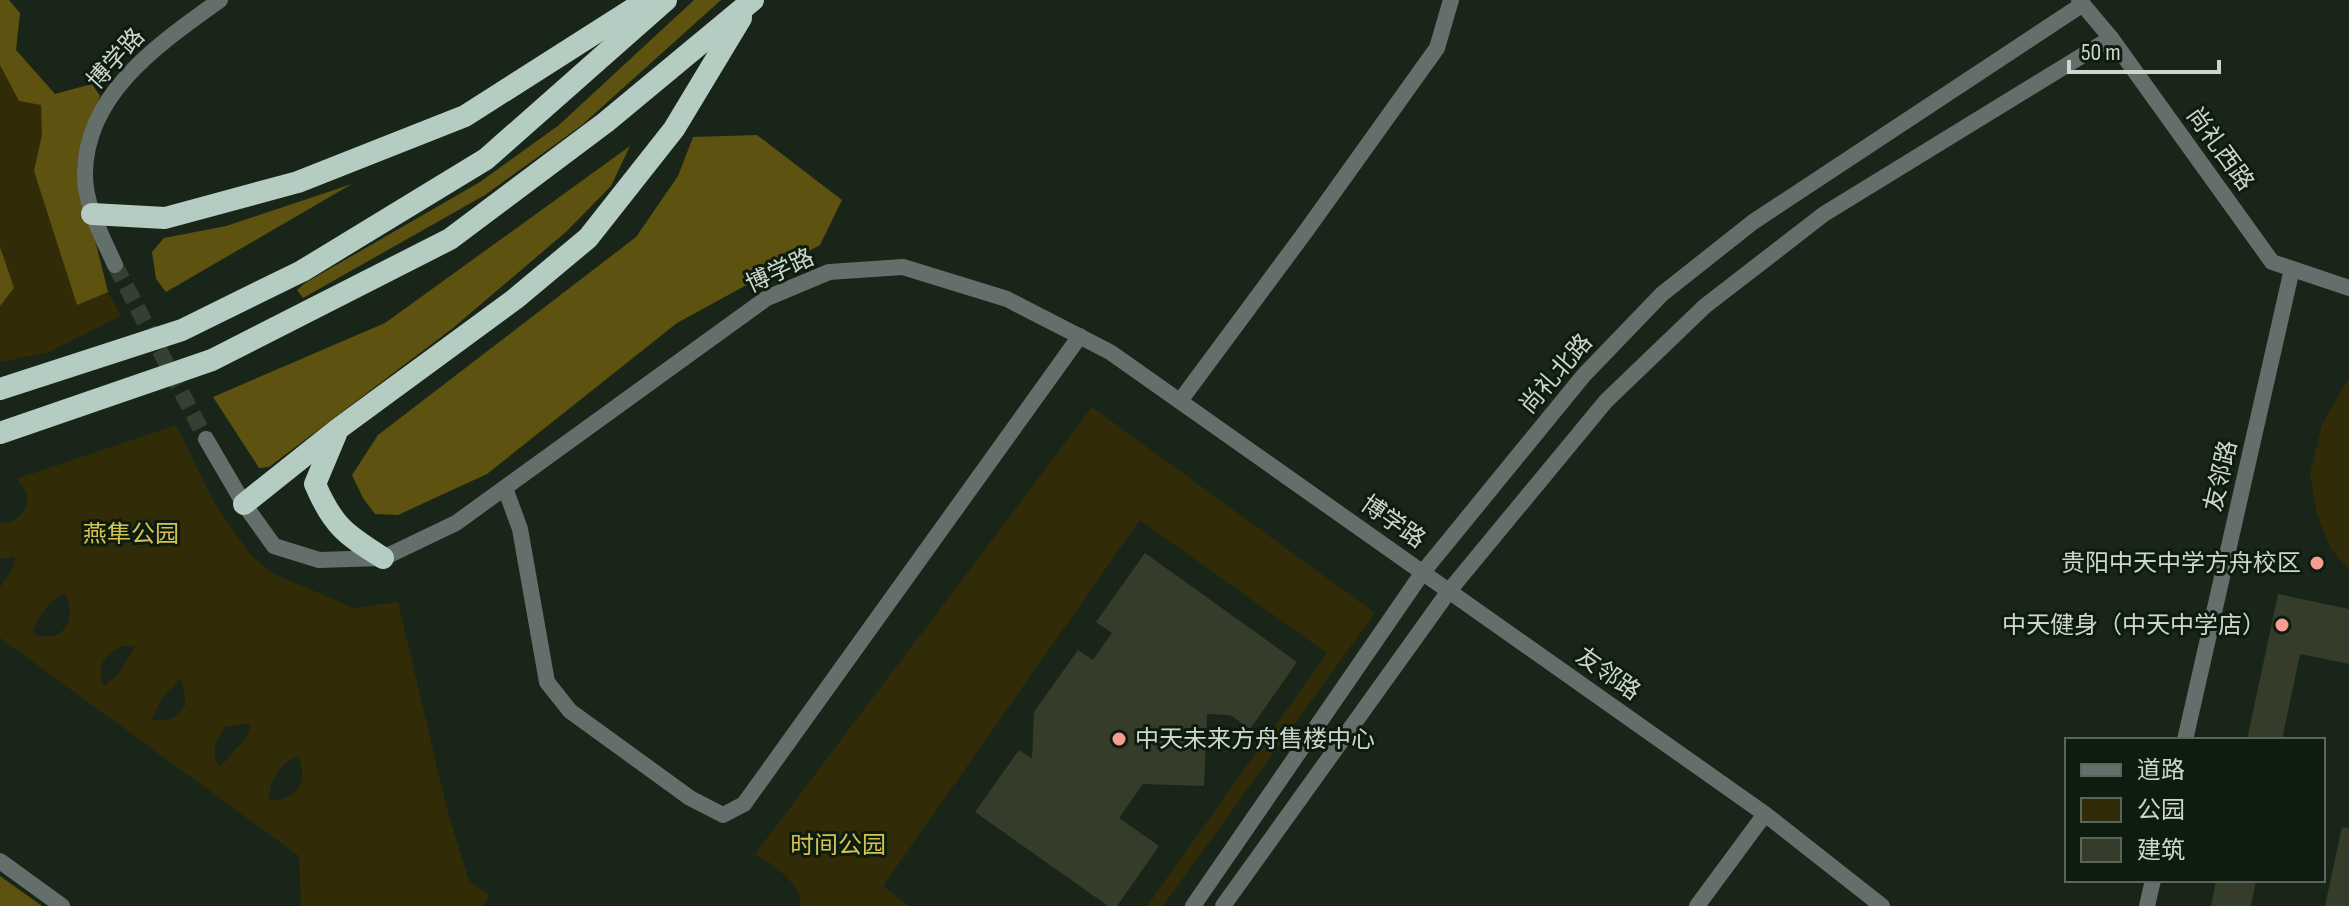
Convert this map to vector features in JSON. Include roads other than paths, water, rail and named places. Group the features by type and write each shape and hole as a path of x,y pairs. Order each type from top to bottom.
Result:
{"highway":[{"path":"92,214 165,218 298,182 465,116 647,0"},
{"path":"0,389 182,330 302,271 486,159 666,0"},
{"path":"244,504 338,429 515,299 588,238 674,129 751,2"},
{"path":"0,433 212,360 450,239 606,122 751,2"},
{"path":"338,429 315,484 327,512 350,537 383,558"}],"street":[{"name":"博学路","path":"115,265 92,214 85,173 92,131 107,99 154,48 220,0"},
{"path":"1180,401 1437,48 1451,0"},
{"name":"尚礼西路","path":"2081,2 2111,38 2272,262 2349,288"},
{"name":"尚礼北路","path":"1193,906 1423,572 1584,375 1662,294 1753,222 2081,2"},
{"path":"1223,906 1449,591 1606,401 1705,306 1824,214 2111,38"},
{"name":"博学路","path":"206,439 244,504 274,546 319,560 383,558 456,523 767,298 829,272 903,267 1007,299 1110,352 1423,572"},
{"name":"友邻路","path":"2185,738 2292,269"},
{"path":"505,488 520,529 547,682 570,711 690,798 723,815 744,804 1080,336"},
{"name":"友邻路","path":"1423,572 1765,814 1882,906"},
{"path":"1697,906 1765,814"},
{"path":"0,861 62,906"},
{"path":"2147,906 2153,882"}],"tunnel":[{"path":"115,265 206,439"}],"place":[{"name":"贵阳中天中学方舟校区","path":"2317,563"},
{"name":"中天健身（中天中学店）","path":"2282,625"},
{"name":"中天未来方舟售楼中心","path":"1119,739"}],"park label":[{"name":"燕隼公园","path":"131,534"},
{"name":"时间公园","path":"838,845"}]}
